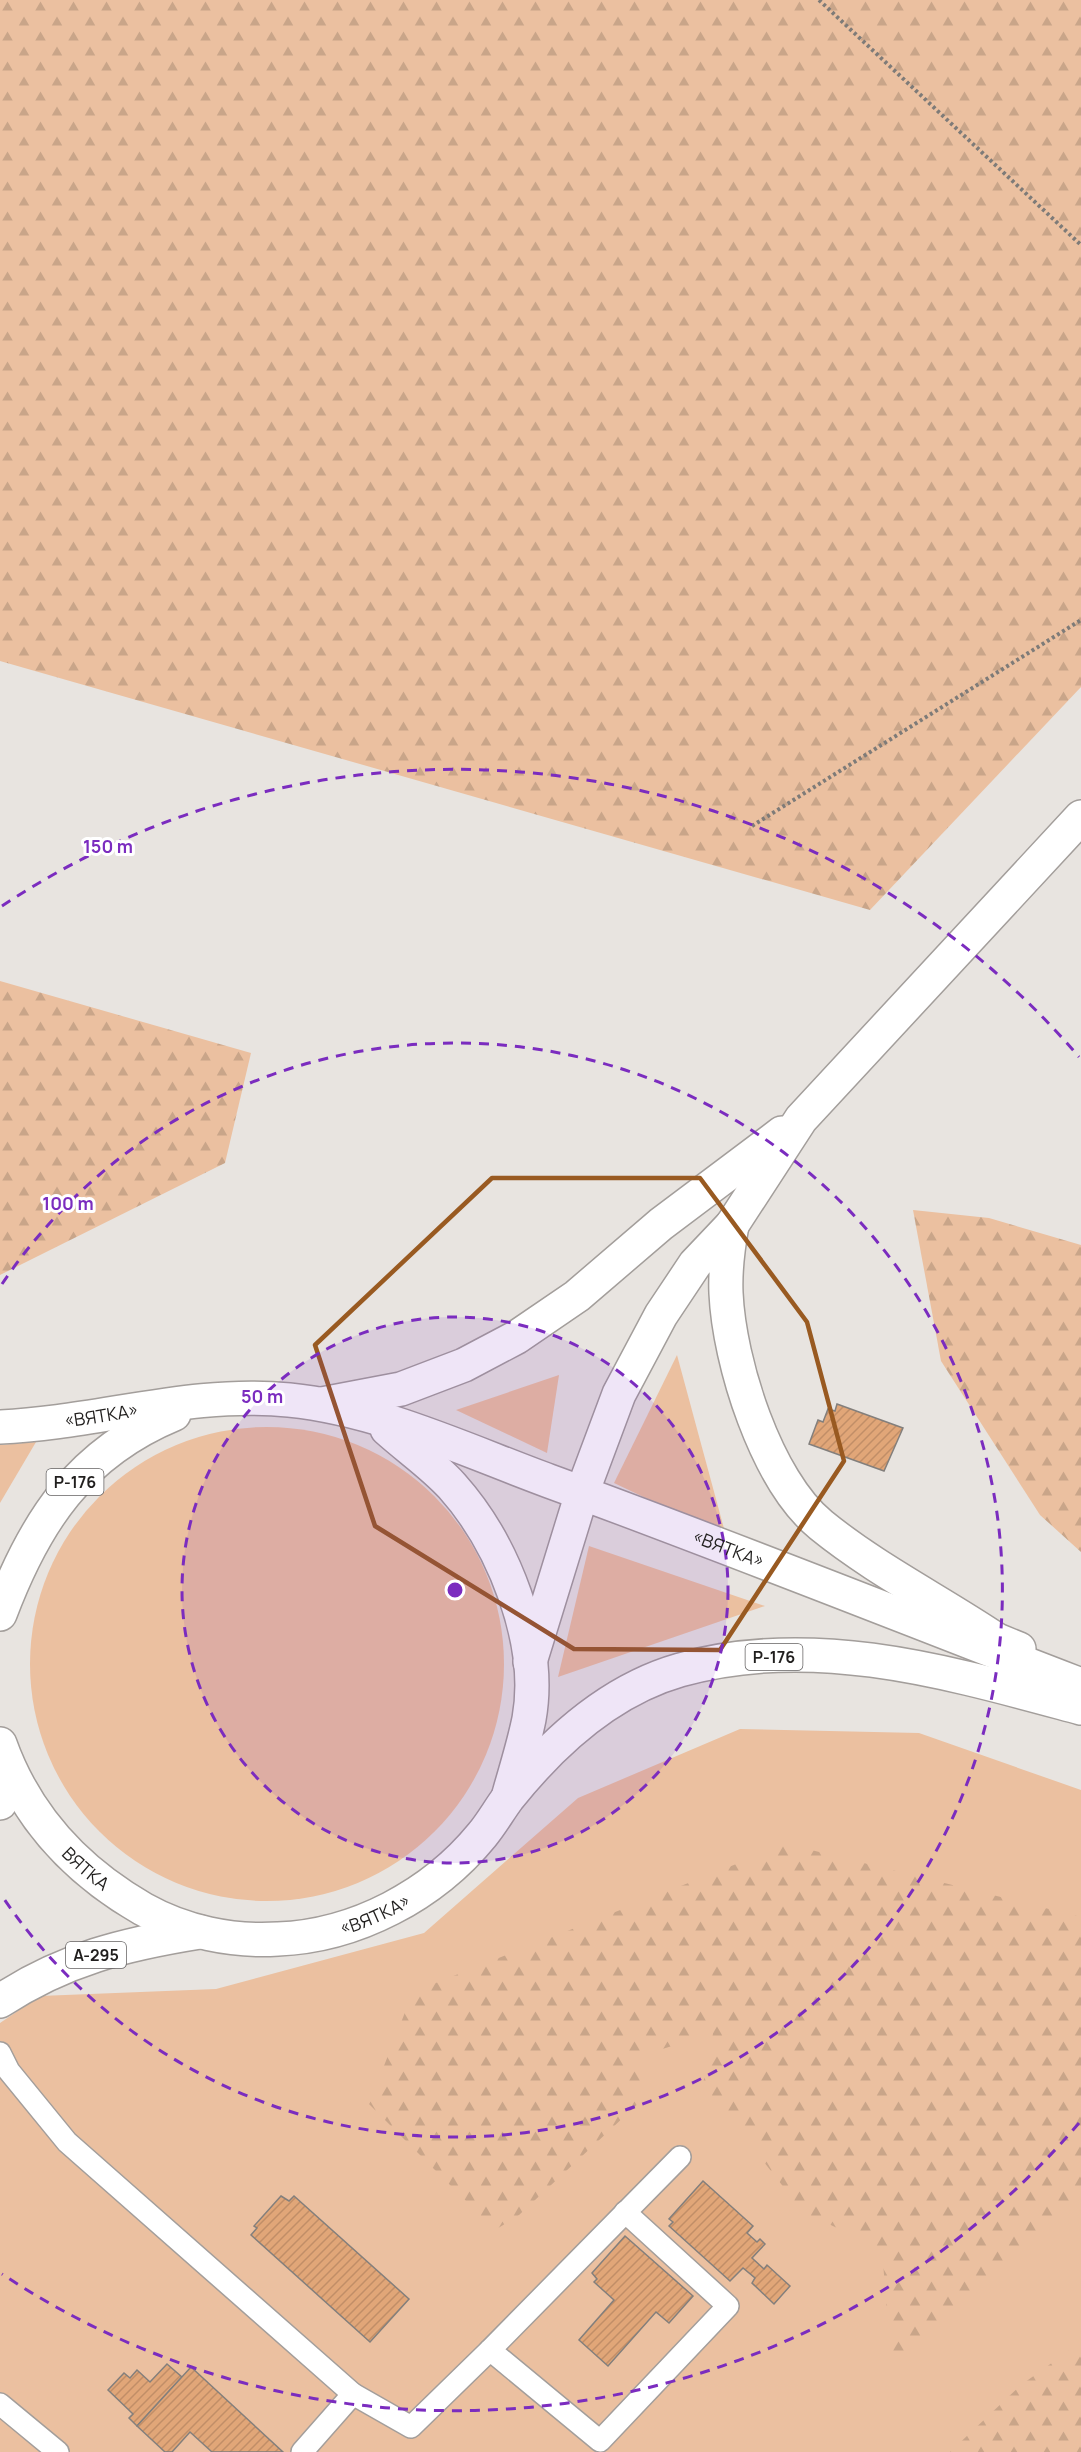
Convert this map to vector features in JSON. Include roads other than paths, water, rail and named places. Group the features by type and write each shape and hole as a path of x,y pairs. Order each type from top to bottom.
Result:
{"main road":[{"path":"530,1662 582,1493 619,1394 661,1315 695,1264 732,1225 801,1119 1081,817"},
{"path":"322,1404 401,1389 464,1365 517,1337 577,1296 661,1224 801,1119"},
{"path":"732,1225 726,1293 734,1352 754,1422 786,1485 819,1524 876,1564 997,1640 1081,1676"},
{"name":"«ВЯТКА»","path":"0,1427 203,1401 266,1399 322,1404 374,1417 582,1493 1081,1685"},
{"name":"«ВЯТКА»","path":"0,1614 19,1564 42,1524 92,1462 146,1425 203,1401"},
{"name":"«ВЯТКА»","path":"374,1417 452,1486 492,1540 516,1598 530,1662 529,1717 508,1799"},
{"name":"«ВЯТКА»","path":"200,1932 252,1941 296,1938 359,1924 404,1901 444,1873 482,1836 508,1799 555,1747 601,1708 639,1687 679,1670 731,1661 786,1656 849,1657 915,1666 1081,1708"},
{"path":"0,1803 4,1754"},
{"name":"ВЯТКА","path":"4,1754 23,1795 51,1835 79,1865 116,1893 158,1917 200,1932"},
{"name":"А-295","path":"0,2001 21,1987 72,1963 112,1949 200,1932"}],"lane":[{"path":"0,2053 9,2071 67,2142 353,2394 411,2427 680,2157"},
{"path":"490,2350 600,2441 728,2306 625,2212"},
{"path":"302,2452 353,2394"},
{"path":"0,2403 58,2452"}]}
